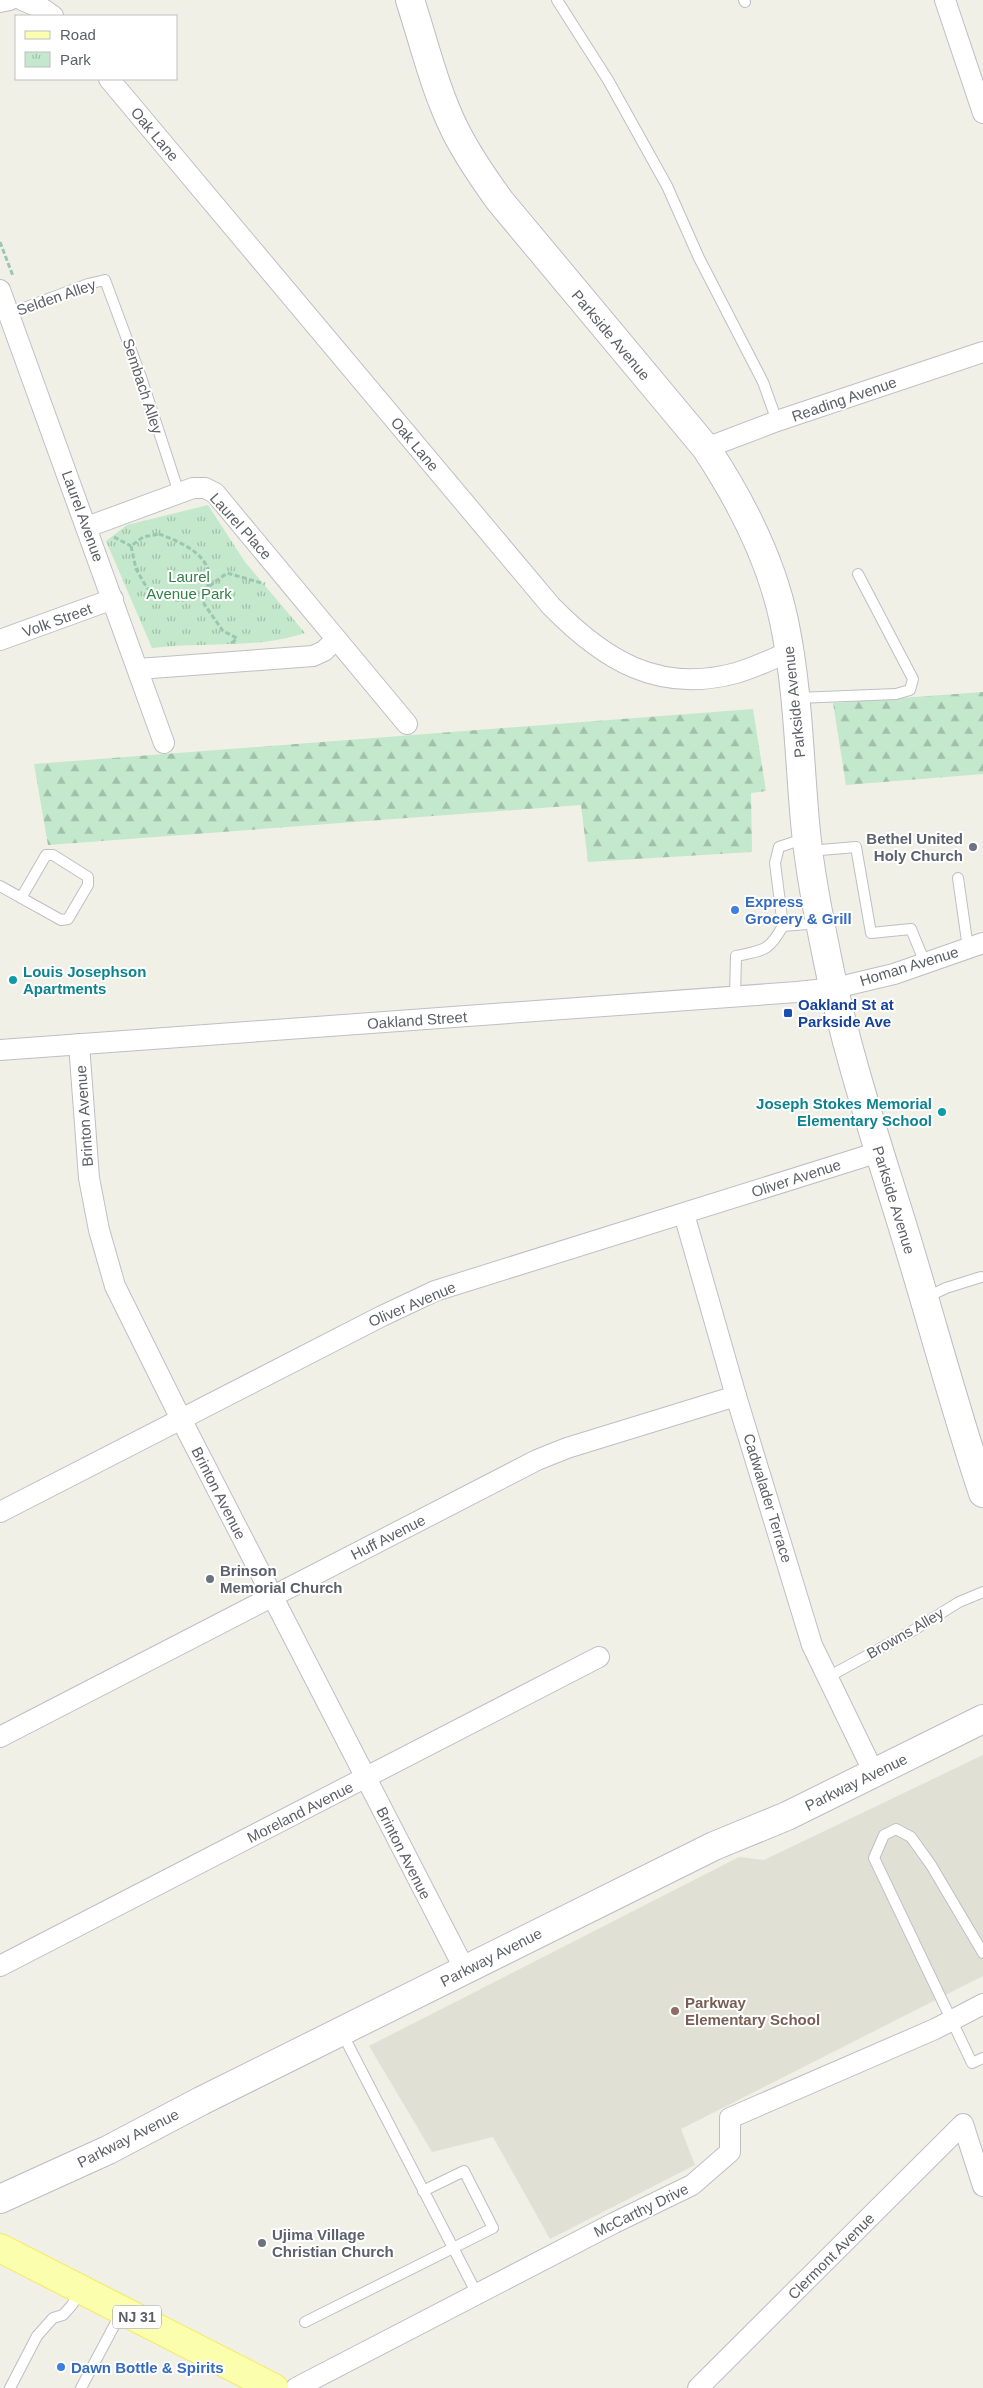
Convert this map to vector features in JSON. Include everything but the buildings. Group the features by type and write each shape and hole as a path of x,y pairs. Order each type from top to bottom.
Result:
{"main road":[{"name":"Parkside Avenue","path":"410,0 442,100 455,130 475,167 500,202 706,448 729,483 751,525 766,561 784,621 789,652 796,698 808,844 834,988 879,1152 982,1489"},
{"name":"Parkway Avenue","path":"0,2199 108,2150 714,1846 787,1816 983,1719"},
{"name":"NJ 31","path":"0,2248 274,2388"}],"street":[{"path":"0,2 10,0"},
{"path":"22,0 52,15"},
{"path":"945,0 983,113"},
{"name":"Oak Lane","path":"110,80 551,606 576,631 627,666 644,673 666,677 696,679 725,676 789,652"},
{"name":"Laurel Avenue","path":"0,290 164,743"},
{"name":"Reading Avenue","path":"706,448 777,421 983,352"},
{"name":"Laurel Place","path":"87,527 193,488 205,488 215,494 407,724"},
{"name":"Volk Street","path":"0,640 113,600"},
{"path":"138,669 313,656 324,651 336,639"},
{"name":"Homan Avenue","path":"834,988 894,974 975,946"},
{"name":"Oakland Street","path":"0,1050 735,997 834,988"},
{"name":"Brinton Avenue","path":"79,1044 89,1178 99,1230 115,1286 272,1597 465,1970"},
{"name":"Oliver Avenue","path":"0,1512 382,1316 435,1291 879,1152"},
{"name":"Cadwalader Terrace","path":"684,1214 736,1396 812,1645 874,1773"},
{"name":"Huff Avenue","path":"0,1737 537,1460 567,1448 736,1396"},
{"name":"Moreland Avenue","path":"0,1966 599,1656"},
{"name":"McCarthy Drive","path":"296,2388 614,2223 692,2185 730,2152 730,2118 951,2021 983,2004"},
{"name":"Clermont Avenue","path":"698,2388 963,2124 983,2186"}],"lane":[{"path":"557,0 608,80 667,186 699,258 763,382 777,421"},
{"name":"Selden Alley","path":"8,314 88,284 105,280"},
{"name":"Sembach Alley","path":"105,280 141,377 179,493"},
{"path":"796,698 896,694 910,690 913,680 858,574"},
{"path":"735,997 736,956 765,950 776,940 783,926 775,864 779,847 808,844 856,847 870,933 911,929 925,963"},
{"path":"0,886 21,898 61,920 68,919 88,885 88,877 53,855 46,855 21,898"},
{"path":"958,878 975,946"},
{"path":"783,926 821,923"},
{"path":"924,1298 946,1288 981,1278"},
{"name":"Browns Alley","path":"828,1677 914,1630 958,1602 983,1592"},
{"path":"983,1953 932,1865 911,1837 896,1829 884,1835 874,1858 972,2063 983,2058"},
{"path":"341,2032 477,2294"},
{"path":"305,2322 493,2228 464,2171 423,2191"},
{"path":"10,2388 37,2336 53,2318 63,2315 72,2305 81,2288"},
{"path":"81,2388 123,2310"}],"path":[{"path":"228,646 237,638 223,631 204,604 207,588 210,574 203,560 183,544 159,534 142,537 131,546 136,569 147,588 168,598 181,601 207,588 227,574 265,583 272,591"}],"shaded area":[{"name":"Parkway Elementary School","path":"983,1755 983,1976 681,2129 695,2165 550,2239 493,2137 432,2152 369,2046 739,1857 764,1860"}],"green space":[{"name":"Laurel Avenue Park","path":"208,505 245,562 305,633 287,638 249,643 152,648 106,541 127,525"},
{"path":"983,692 983,774 846,785 833,703"},
{"path":"753,709 766,791 751,793 752,852 588,862 581,805 48,845 34,764"}],"place":[{"name":"Bethel United Holy Church","path":"973,847"},
{"name":"Express Grocery & Grill","path":"735,910"},
{"name":"Louis Josephson Apartments","path":"13,980"},
{"name":"Oakland St at Parkside Ave","path":"788,1013"},
{"name":"Joseph Stokes Memorial Elementary School","path":"942,1112"},
{"name":"Brinson Memorial Church","path":"210,1579"},
{"name":"Parkway Elementary School","path":"675,2011"},
{"name":"Ujima Village Christian Church","path":"262,2243"},
{"name":"Dawn Bottle & Spirits","path":"61,2367"}]}
